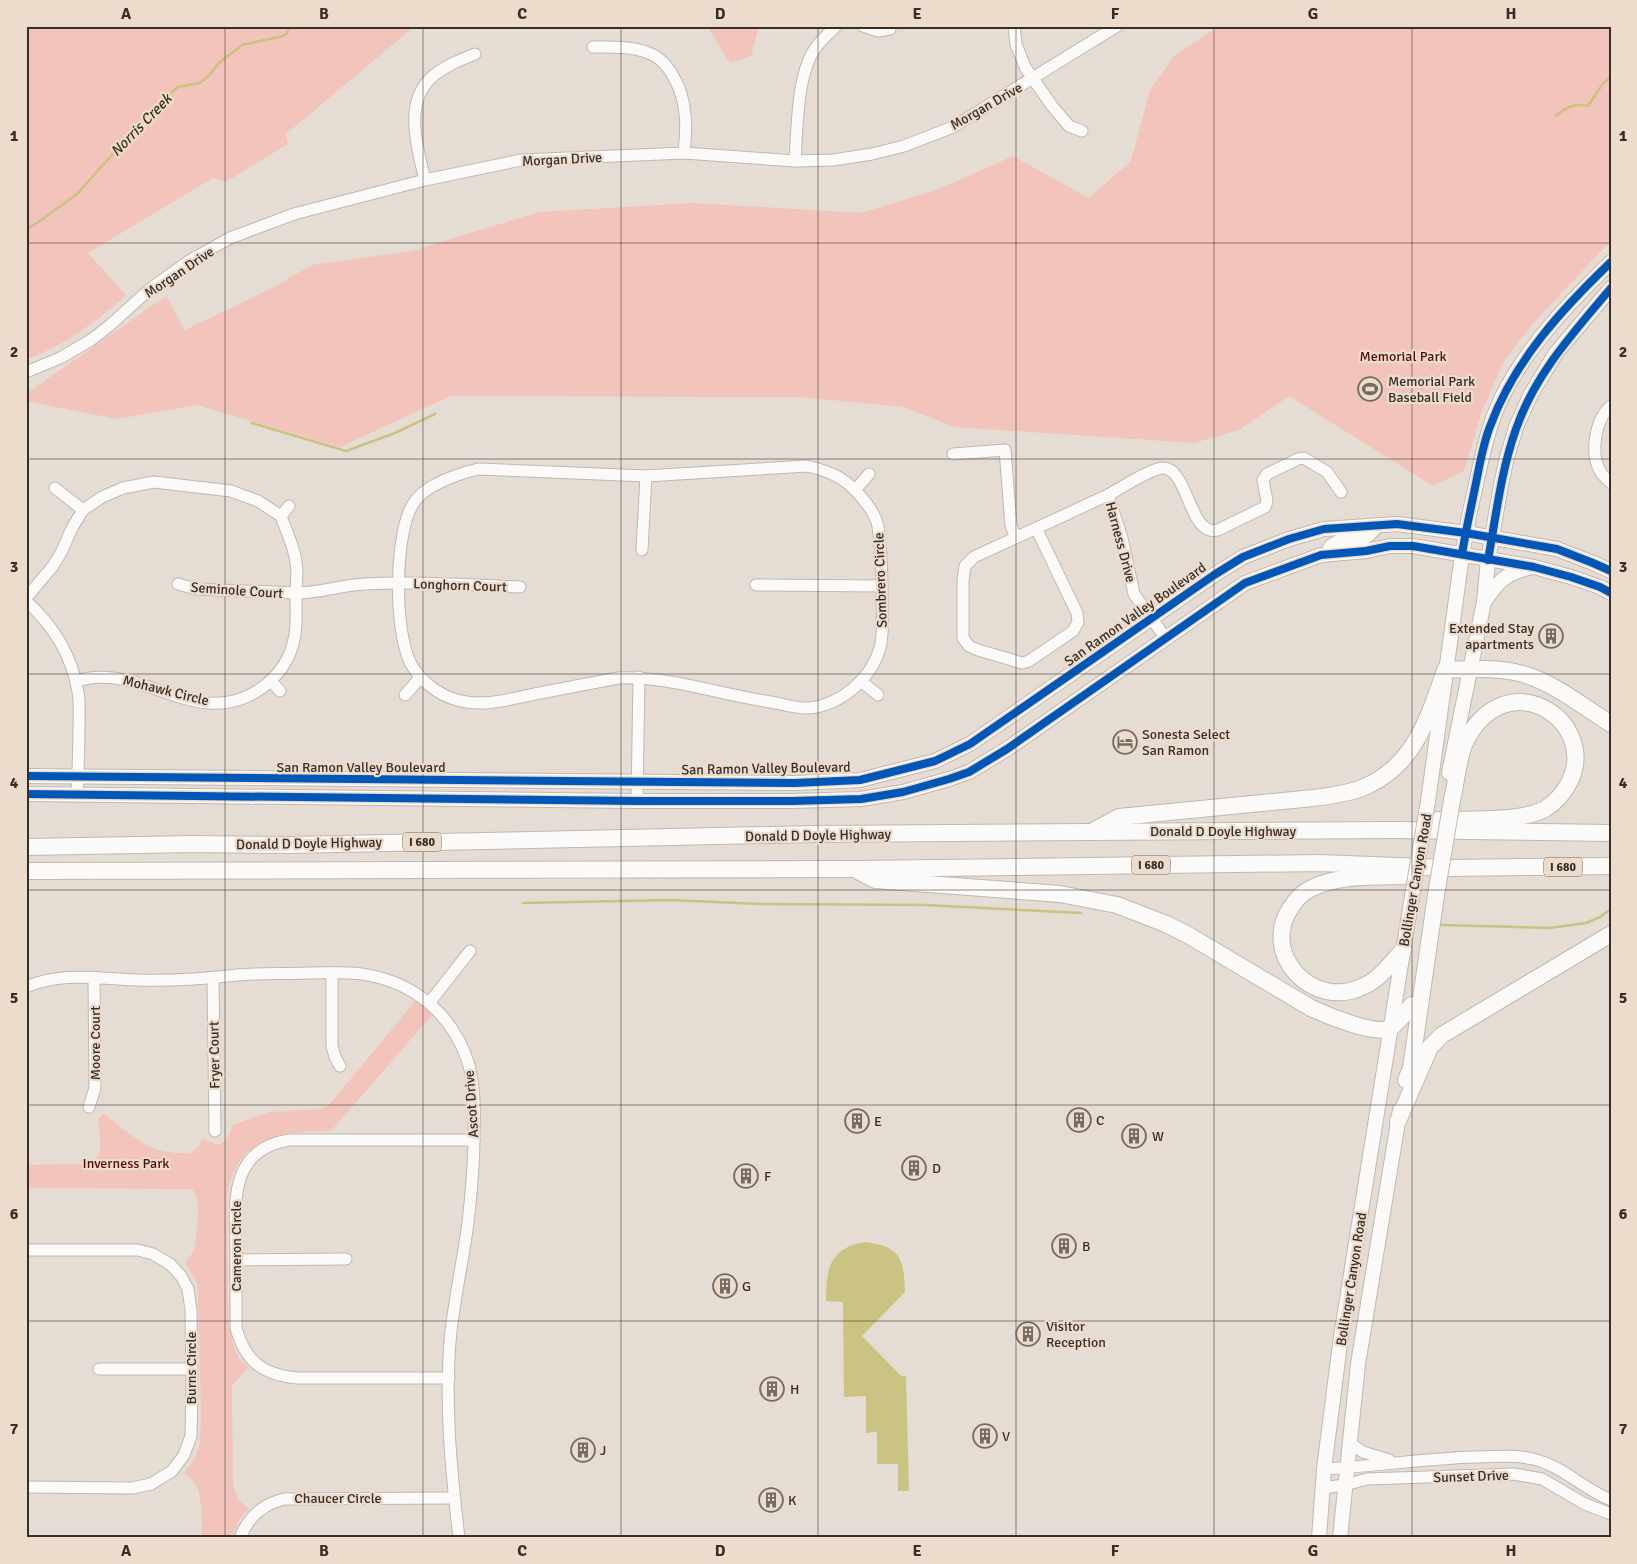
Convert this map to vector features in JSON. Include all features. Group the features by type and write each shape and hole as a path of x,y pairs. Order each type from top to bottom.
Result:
{"highway":[{"path":"1091,832 1119,816 1313,798 1361,788 1376,781 1390,771 1413,747 1428,718 1445,670 1490,669 1532,678 1558,690 1611,724"},
{"path":"1394,830 1405,821 1516,817 1531,815 1544,809 1557,800 1566,789 1572,776 1575,761 1573,746 1568,732 1561,721 1550,712 1523,702 1509,702 1496,707 1484,716 1478,722 1463,747 1448,800 1432,895 1411,1068 1404,1084"},
{"name":"Donald D Doyle Highway","path":"26,847 298,844 807,834 1394,830 1611,834"},
{"name":"Donald D Doyle Highway","path":"26,871 854,869 1320,863 1448,868 1611,866"},
{"path":"1403,950 1377,978 1363,987 1348,992 1334,993 1322,991 1305,982 1291,968 1285,955 1282,939 1283,925 1289,910 1298,898 1310,888 1323,883 1357,878 1436,874 1448,868"},
{"path":"854,869 875,880 1060,894 1117,905 1166,924 1188,935 1311,1008 1330,1017 1375,1031 1391,1028 1412,1005"},
{"path":"1398,1121 1430,1046 1442,1035 1611,934"}],"main road":[{"name":"Bollinger Canyon Road","path":"1319,1538 1324,1469 1341,1336 1428,801 1462,554 1484,444 1503,396 1538,341 1566,308 1610,264"},
{"name":"Bollinger Canyon Road","path":"1448,800 1470,668 1484,602 1488,560 1506,461 1516,427 1531,394 1556,353 1611,288"},
{"name":"San Ramon Valley Boulevard","path":"26,776 795,783 860,780 935,761 970,744 1151,618 1243,557 1289,539 1324,529 1397,524 1466,533 1557,549 1611,571"},
{"path":"1330,554 1330,548 1333,544 1344,540 1365,537 1377,526"},
{"path":"26,794 637,801 861,799 903,792 949,780 968,772 1007,749 1245,583 1321,554 1366,551 1390,546 1412,546 1534,567 1571,577 1611,593"},
{"path":"1484,602 1496,585 1506,576 1534,567"},
{"name":"Bollinger Canyon Road","path":"1340,1538 1358,1364 1404,1084 1412,1005 1432,895"}],"street":[{"path":"795,161 798,113 805,66 813,50 836,26"},
{"path":"863,26 878,30 890,29"},
{"path":"1014,26 1016,44 1025,67 1052,106 1069,126 1082,131"},
{"name":"Morgan Drive","path":"26,372 60,358 91,340 150,289 189,261 230,238 294,214 425,180 521,160 684,153 795,161 833,160 872,154 904,146 953,127 1117,26"},
{"path":"593,47 621,46 648,52 666,65 678,87 685,114 684,153"},
{"path":"425,180 416,143 414,120 419,94 432,77 452,64 475,54"},
{"path":"1611,406 1598,424 1595,438 1596,458 1600,470 1611,482"},
{"path":"953,454 1005,450 1011,526 1015,536"},
{"name":"Harness Drive","path":"1165,638 1134,594 1122,538 1108,495 1154,470 1164,468 1172,471 1177,476 1194,513 1203,526 1209,530 1218,530 1265,507 1267,501 1264,480 1267,474 1298,459 1304,458 1327,472 1341,492"},
{"name":"Sombrero Circle","path":"807,466 823,470 843,479 856,489 870,508 878,525 883,629 880,648 872,665 861,681 847,694 824,704 808,708 639,677 618,678 492,703 471,703 456,700 434,690 420,678 411,665 403,643 400,627 400,549 404,525 413,503 442,481 458,474 478,469 646,476 807,466"},
{"path":"856,489 869,474"},
{"path":"642,550 646,476"},
{"path":"77,795 80,705 76,681 68,658 57,636 26,599 53,566 83,510 102,497 123,488 154,482 231,491 258,501 281,516 289,506"},
{"path":"55,488 83,510"},
{"path":"1036,528 1078,613 1078,622 1073,631 1029,661 1022,663 978,650 969,646 963,638 963,580 965,566 974,557 1015,536 1108,495"},
{"path":"403,496 413,503"},
{"name":"Mohawk Circle","path":"76,681 100,677 121,678 210,703 227,702 245,697 263,688 284,664 293,645 296,621 296,563 281,516"},
{"name":"Longhorn Court","path":"296,593 311,593 362,584 399,583 520,587"},
{"name":"Seminole Court","path":"178,584 196,590 296,593"},
{"path":"756,586 882,586"},
{"path":"637,801 639,677"},
{"path":"405,695 420,678"},
{"path":"271,681 280,692"},
{"path":"861,681 878,694"},
{"path":"430,1002 470,951"},
{"path":"332,973 332,1046 340,1066"},
{"name":"Ascot Drive","path":"26,987 62,977 144,980 213,978 253,974 362,974 393,981 419,995 430,1002 450,1026 464,1050 468,1063 473,1093 474,1140 472,1185 452,1322 448,1378 448,1428 454,1498 460,1538"},
{"name":"Moore Court","path":"88,1107 95,1088 94,977"},
{"name":"Fryer Court","path":"213,978 215,1131"},
{"name":"Cameron Circle","path":"448,1378 296,1378 284,1377 264,1370 247,1355 237,1333 235,1197 241,1173 248,1163 263,1148 280,1142 289,1140 474,1140"},
{"name":"Burns Circle","path":"26,1250 138,1250 153,1254 170,1264 185,1282 190,1298 192,1369 191,1436 184,1455 172,1471 151,1484 132,1488 26,1487"},
{"path":"236,1260 346,1259"},
{"path":"99,1369 192,1369"},
{"name":"Sunset Drive","path":"1350,1442 1363,1452 1398,1463"},
{"name":"Sunset Drive","path":"1324,1469 1443,1458 1514,1456 1532,1459 1561,1470 1595,1494 1611,1500"},
{"name":"Sunset Drive","path":"1322,1488 1345,1485 1367,1479 1514,1474 1542,1479 1585,1504 1611,1514"},
{"name":"Chaucer Circle","path":"240,1538 245,1526 260,1510 268,1504 284,1499 454,1498"}],"green space":[{"path":"26,26 415,26 286,134 288,144 226,182 213,178 88,253 126,295 67,340 26,360"},
{"path":"707,26 759,26 751,56 730,63"},
{"name":"Memorial Park","path":"1219,26 1611,26 1611,244 1606,246 1535,321 1504,361 1482,411 1464,471 1433,486 1289,396 1239,430 1194,443 955,427 904,407 801,397 451,396 340,447 197,405 117,419 26,401 26,394 166,296 185,330 276,286 312,265 412,251 539,212 693,203 861,213 937,190 1013,156 1089,198 1131,161 1150,90 1174,56"},
{"name":"Inverness Park","path":"416,1000 432,1015 331,1131 294,1133 263,1141 250,1150 240,1161 232,1177 227,1196 228,1321 234,1348 240,1360 248,1367 232,1386 233,1486 238,1499 249,1509 241,1517 231,1538 202,1538 199,1493 193,1481 184,1473 195,1458 200,1444 198,1293 196,1280 185,1263 195,1247 198,1208 195,1194 192,1189 26,1188 26,1165 91,1164 99,1154 98,1120 103,1113 148,1146 165,1152 186,1153 192,1152 197,1148 202,1139 218,1145 228,1137 232,1125 270,1112 321,1109 330,1104"}],"shaded area":[{"path":"866,1242 887,1247 893,1251 898,1256 903,1271 905,1292 862,1336 901,1376 906,1376 909,1491 898,1491 898,1464 877,1464 877,1432 866,1433 866,1396 844,1397 843,1302 826,1301 827,1279 832,1261 845,1249"}],"waterway":[{"name":"Norris Creek","path":"26,229 77,194 155,107 178,87 200,83 219,63 242,45 283,36 291,26"},
{"path":"1556,116 1571,106 1588,106 1602,85 1611,76"},
{"path":"252,423 346,451 395,433 435,414"},
{"path":"523,903 670,900 760,904 924,905 1081,913"},
{"path":"1442,925 1550,928 1586,923 1600,917 1611,909"}],"cycle path":[{"path":"1462,554 1484,446 1488,431 1501,401 1513,378 1542,337 1575,298 1611,262"},
{"path":"1488,560 1506,461 1524,409 1557,354 1611,288"},
{"path":"26,776 795,783 860,780 935,761 970,744 1214,575 1243,557 1289,539 1324,529 1397,524 1466,533 1557,549 1611,571"},
{"path":"26,794 637,801 861,799 903,792 969,772 1007,749 1245,583 1321,555 1366,551 1390,546 1413,546 1534,567 1571,577 1611,593"}],"place":[{"name":"Memorial Park Baseball Field","path":"1370,389"},
{"name":"Extended Stay apartments","path":"1551,636"},
{"name":"Sonesta Select San Ramon","path":"1125,742"},
{"name":"C","path":"1079,1120"},
{"name":"E","path":"857,1121"},
{"name":"W","path":"1134,1136"},
{"name":"D","path":"914,1168"},
{"name":"F","path":"746,1176"},
{"name":"B","path":"1064,1246"},
{"name":"G","path":"725,1286"},
{"name":"Visitor Reception","path":"1028,1334"},
{"name":"H","path":"772,1389"},
{"name":"V","path":"985,1436"},
{"name":"J","path":"583,1450"},
{"name":"K","path":"771,1500"}]}
